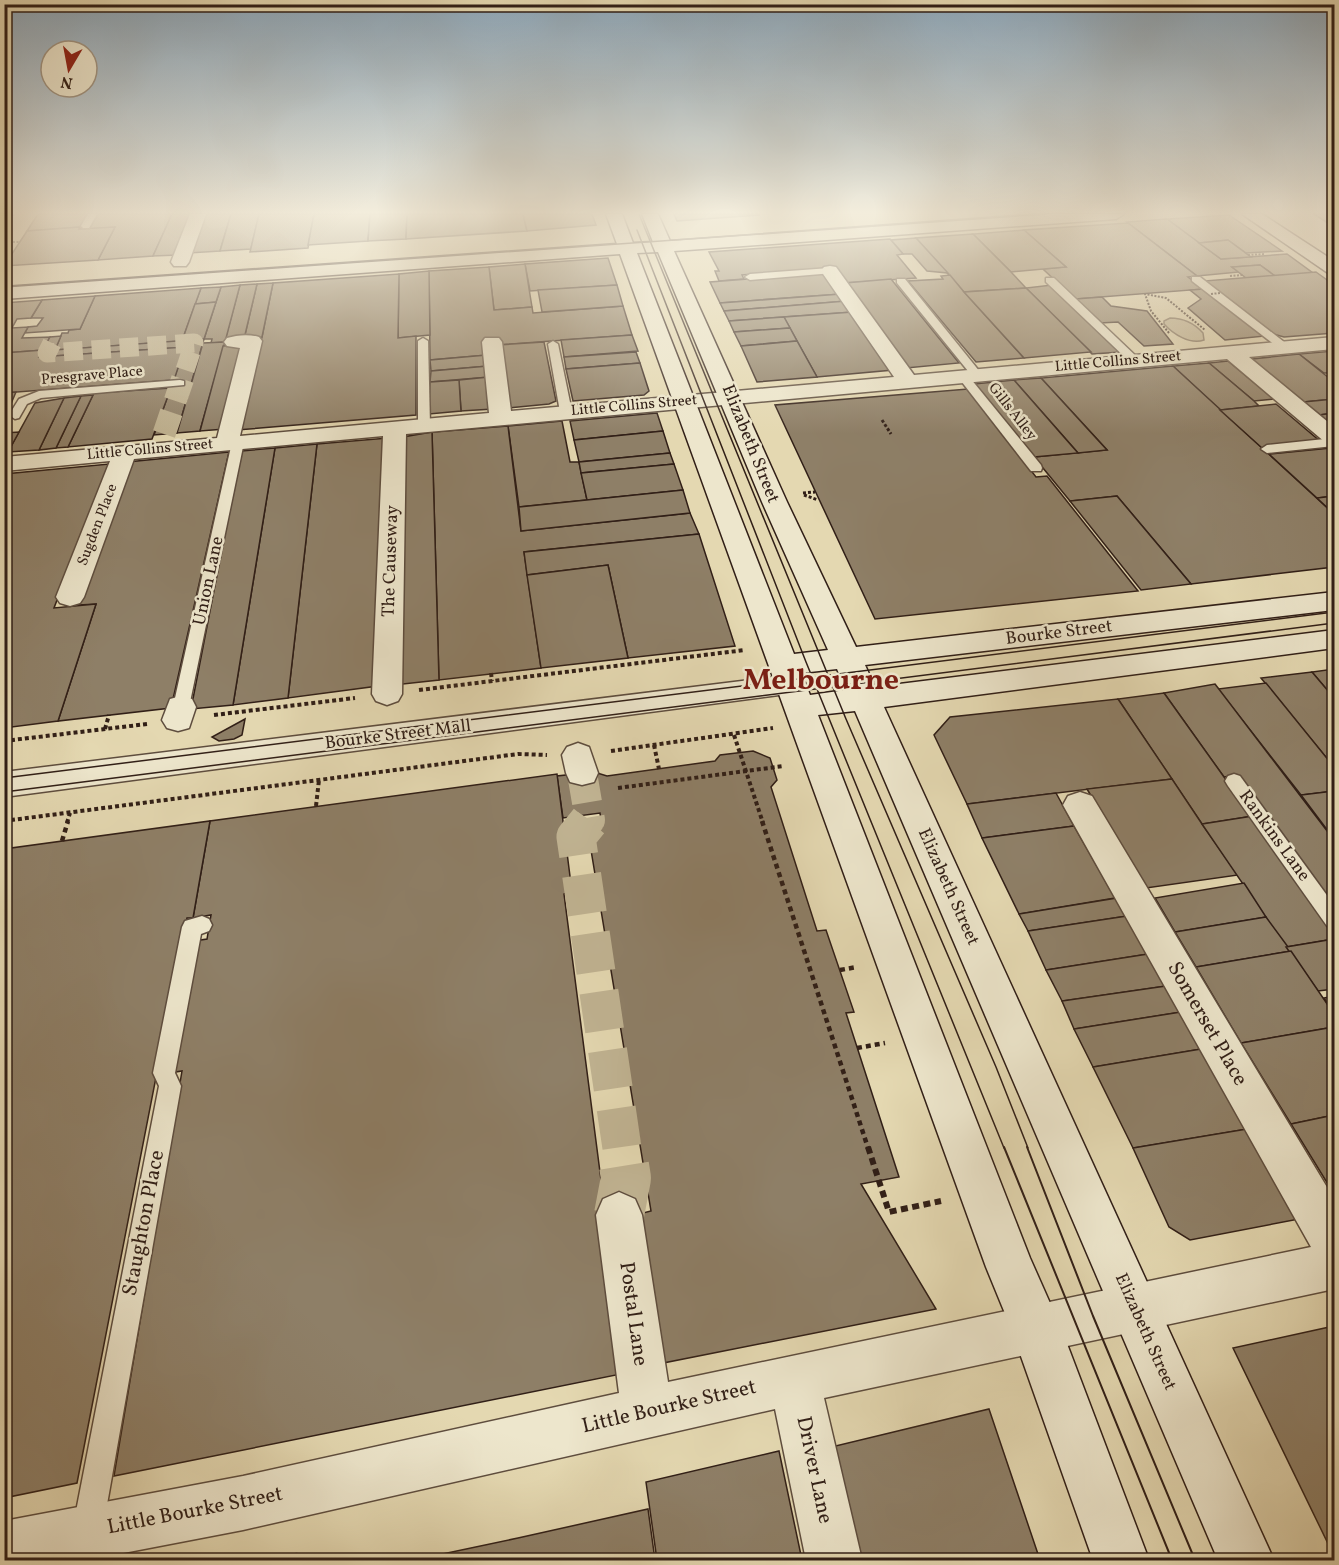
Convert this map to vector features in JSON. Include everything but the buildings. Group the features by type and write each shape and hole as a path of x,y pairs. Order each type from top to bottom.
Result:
{"street":[{"path":"4,293 78,287"},
{"path":"641,287 684,401 789,696 1010,1267 1036,1328 1121,1560"},
{"name":"Elizabeth Street","path":"682,287 730,397 754,460 865,699 1246,1560"},
{"path":"842,287 907,380"},
{"path":"232,442 252,341 234,342"},
{"path":"492,342 501,418"},
{"name":"Little Collins Street","path":"4,464 124,452 162,441 232,442 1335,343"},
{"path":"1231,352 1335,440"},
{"name":"The Causeway","path":"387,694 395,428"},
{"name":"Sugden Place","path":"70,597 124,452"},
{"name":"Bourke Street","path":"789,696 846,657 1335,601"},
{"path":"789,696 865,699 1335,639"},
{"name":"Bourke Street Mall","path":"4,785 789,696"},
{"name":"Somerset Place","path":"1080,805 1335,1242"},
{"name":"Postal Lane","path":"619,1215 647,1413"},
{"name":"Little Bourke Street","path":"4,1549 243,1503 794,1379 1335,1266"},
{"name":"Driver Lane","path":"794,1379 834,1560"}],"lane":[{"name":"Gills Alley","path":"905,287 1036,468"},
{"path":"1057,287 1134,360"},
{"path":"1206,287 1284,347"},
{"path":"423,341 424,425"},
{"path":"553,344 566,412"},
{"name":"Presgrave Place","path":"15,415 23,402 39,395 180,383"},
{"path":"1267,449 1335,440"},
{"name":"Union Lane","path":"179,713 232,442"},
{"name":"Rankins Lane","path":"1234,781 1335,920"},
{"name":"Staughton Place","path":"87,1532 170,1086 164,1073 187,949 192,927 202,925"}],"path":[{"path":"1211,294 1220,293"},
{"path":"1163,327 1151,311 1145,294 1166,298 1210,334"},
{"path":"882,420 891,434"},
{"path":"815,492 801,493 818,500"},
{"path":"491,674 492,681"},
{"path":"4,821 518,754 580,764 654,746 734,735 789,696"},
{"path":"258,710 259,701"},
{"path":"105,729 109,715"},
{"path":"734,735 889,1212 942,1201"},
{"path":"654,746 659,769"},
{"path":"618,788 787,766"},
{"path":"316,806 319,780"},
{"path":"62,841 70,813"},
{"path":"840,970 859,967"},
{"path":"857,1048 885,1043"},
{"path":"298,1560 299,1548"}],"shaded area":[{"path":"1170,318 1184,320 1196,326 1203,333 1204,340 1193,341 1177,335 1164,324 1164,321"}],"tunnel":[{"path":"52,343 47,353 194,343 185,370"},
{"path":"164,434 186,369"},
{"path":"582,773 590,820 588,823"},
{"path":"589,821 576,837 622,1148"},
{"path":"619,1215 626,1178 621,1147"}],"tram line":[{"path":"659,287 812,677"},
{"path":"669,287 828,675"},
{"path":"828,675 1334,612"},
{"path":"833,687 1334,623"},
{"path":"812,677 828,675"},
{"path":"828,675 833,687"},
{"path":"4,778 812,677"},
{"path":"812,677 817,689"},
{"path":"817,689 833,687"},
{"path":"833,687 996,1067 1028,1148"},
{"path":"4,792 817,689"},
{"path":"817,689 1004,1148"},
{"path":"1004,1147 1172,1560"},
{"path":"1027,1147 1093,1316 1195,1560"}],"district":[{"name":"Melbourne","path":"821,681"}]}
